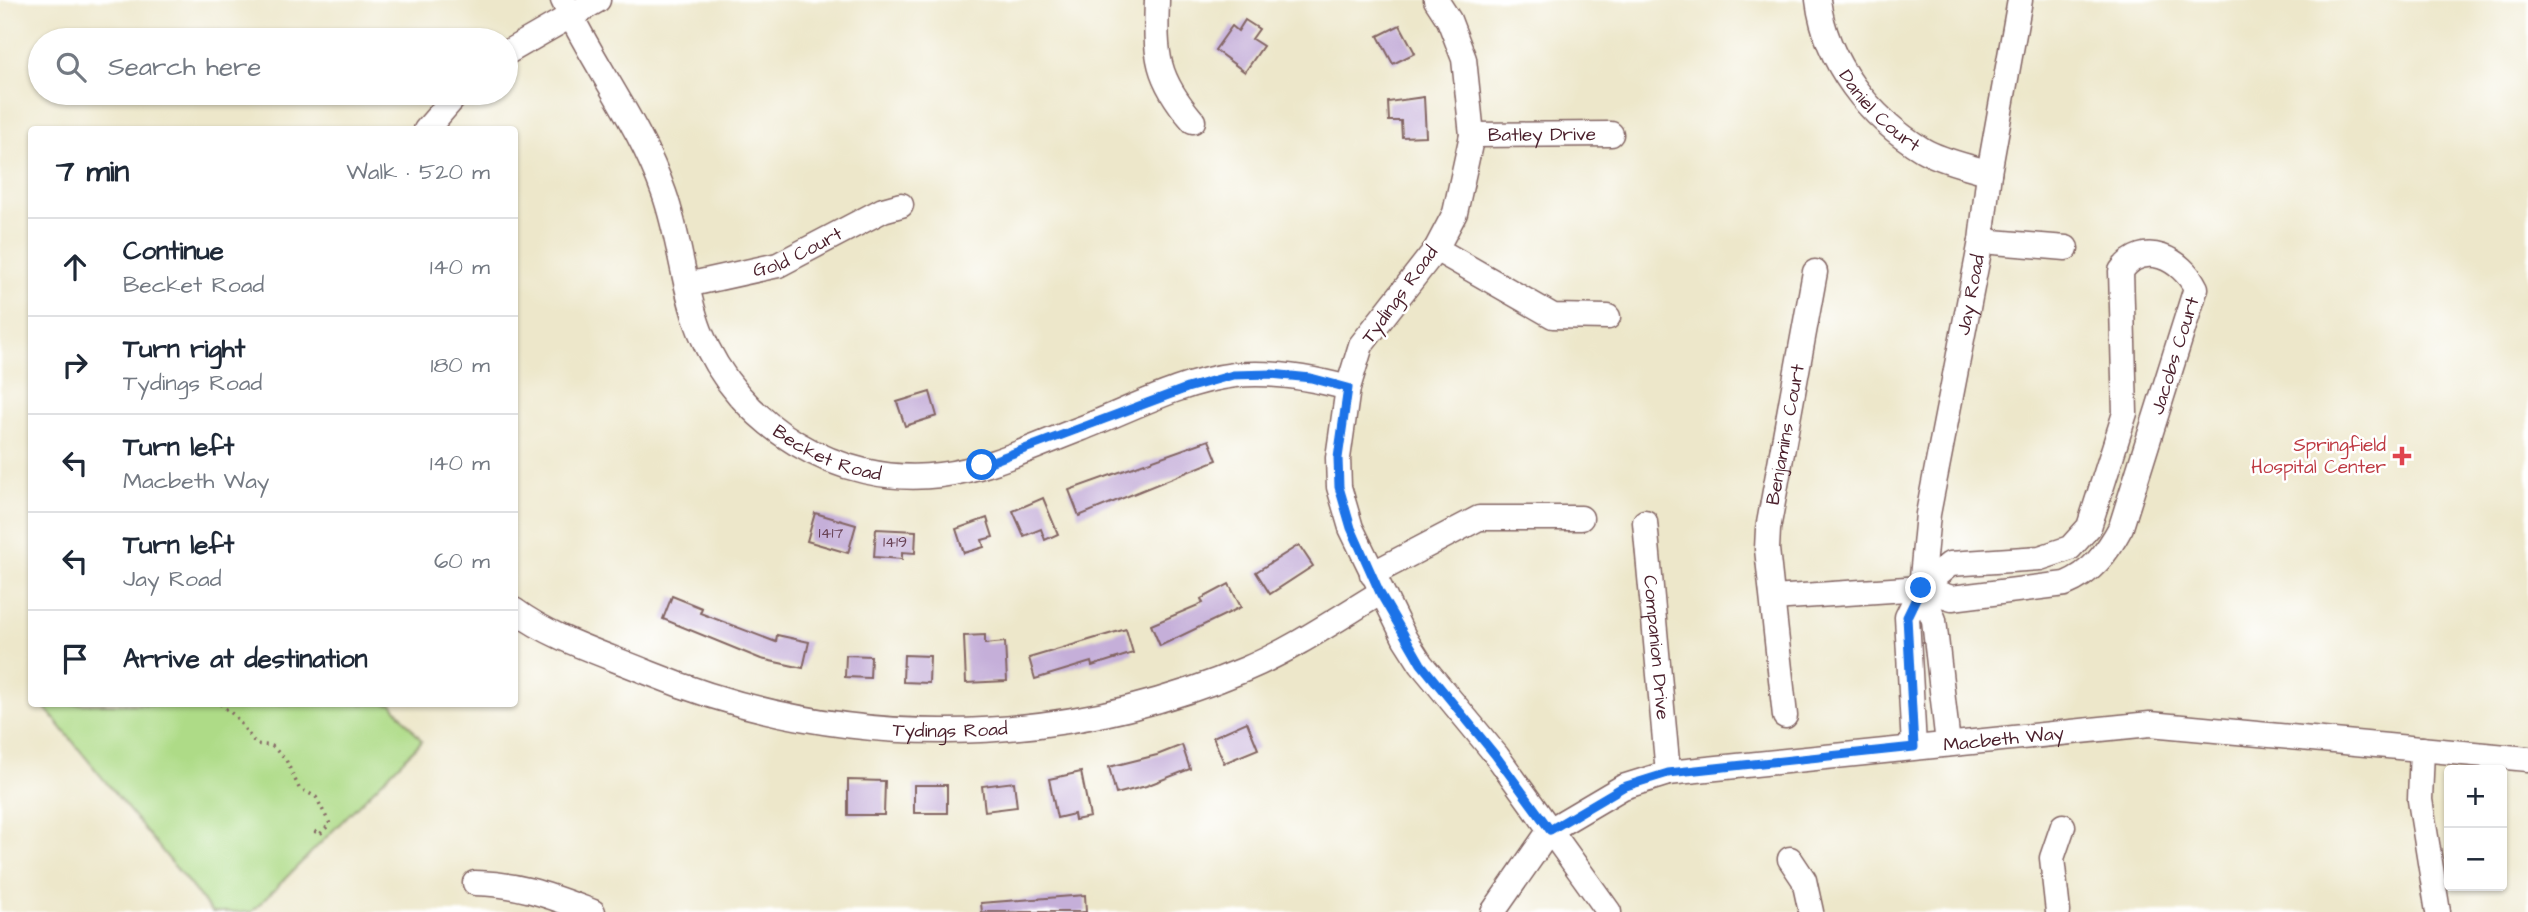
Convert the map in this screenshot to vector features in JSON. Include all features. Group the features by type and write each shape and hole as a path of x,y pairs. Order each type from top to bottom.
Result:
{"street":[{"path":"518,44 566,7 598,0"},
{"path":"1157,0 1156,50 1162,74 1172,97 1193,121"},
{"name":"Tydings Road","path":"1436,0 1449,20 1464,59 1472,135 1455,213 1436,249 1361,345 1348,388 1338,458 1339,487 1351,528 1376,584 1421,664 1496,756 1609,912"},
{"name":"Daniel Court","path":"1818,0 1820,16 1838,61 1865,103 1888,126 1925,151 1989,173"},
{"name":"Jay Road","path":"1914,747 1907,617 1921,588 1927,514 1982,241 1989,173 2020,0"},
{"name":"Becket Road","path":"566,7 646,150 664,194 700,330 714,361 752,410 782,435 810,451 843,466 880,475 941,475 982,465 1187,388 1233,375 1271,374 1311,378 1348,388"},
{"path":"429,126 448,105"},
{"name":"Batley Drive","path":"1472,135 1611,134"},
{"name":"Gold Court","path":"687,285 778,265 883,211 901,205"},
{"path":"1982,241 2066,248"},
{"path":"1436,249 1553,316 1608,317"},
{"name":"Jacobs Court","path":"2139,254 2163,256 2188,270 2196,288 2120,527 2107,553 2081,578 2065,584 1952,598 1921,588 1950,564 2040,558 2070,548 2089,527 2125,413 2121,271 2129,259 2139,254"},
{"name":"Benjamins Court","path":"1785,716 1768,529 1815,272"},
{"path":"2114,447 2142,458"},
{"path":"1376,584 1479,518 1581,518"},
{"name":"Companion Drive","path":"1645,522 1668,773"},
{"name":"Tydings Road","path":"518,612 579,644 676,684 790,718 917,731 994,731 1079,720 1161,698 1235,673 1308,636 1376,584"},
{"path":"1773,598 1921,588"},
{"name":"Jay Road","path":"1921,588 1934,620 1948,744"},
{"name":"Macbeth Way","path":"1493,912 1550,830 1623,787 1668,773 2150,724 2528,759"},
{"path":"2422,749 2420,800 2438,912"},
{"path":"2058,912 2052,858 2063,826"},
{"path":"1790,859 1804,880 1811,912"},
{"path":"475,883 533,889 565,907 593,912"}],"path":[{"path":"224,707 235,716 256,744 272,746 286,760 299,788 316,797 330,824 320,834 314,831"}],"green space":[{"path":"44,707 394,707 422,741 252,912 212,912"}],"building":[{"path":"1245,20 1259,29 1252,39 1263,46 1245,72 1215,50 1232,26 1238,31"},
{"path":"1400,25 1415,53 1393,64 1378,36"},
{"path":"1424,97 1426,136 1402,137 1401,121 1389,121 1388,102"},
{"path":"930,392 937,416 905,426 897,402"},
{"path":"1209,440 1217,460 1079,516 1069,490"},
{"path":"1043,498 1058,534 1045,540 1041,529 1024,536 1013,511"},
{"path":"815,513 856,525 848,553 807,541"},
{"path":"987,518 993,537 982,540 984,547 964,553 956,529"},
{"path":"876,529 916,531 915,553 902,552 902,559 874,557"},
{"path":"1299,545 1313,566 1270,594 1256,572"},
{"path":"1229,584 1241,607 1160,646 1151,625 1203,603 1201,599"},
{"path":"672,596 702,608 700,613 776,642 777,635 809,642 803,668 761,659 663,619"},
{"path":"1126,629 1133,653 1035,679 1029,658"},
{"path":"985,635 985,644 1005,642 1007,681 966,683 964,636"},
{"path":"846,655 871,656 870,678 845,677"},
{"path":"904,655 930,656 929,683 903,682"},
{"path":"1247,722 1258,749 1224,763 1213,737"},
{"path":"1182,745 1190,769 1116,794 1109,767 1157,755"},
{"path":"1081,772 1090,817 1075,820 1074,814 1057,818 1049,779"},
{"path":"848,780 885,781 884,815 848,815"},
{"path":"1014,782 1017,807 985,811 982,786"},
{"path":"914,785 947,785 947,813 914,813"},
{"path":"1085,895 1086,912 982,912 981,903"}],"place":[{"name":"Springfield Hospital Center","path":"2402,456"}],"route":[{"path":"982,465 1187,388 1233,375 1271,374 1311,378 1348,388 1338,458 1339,487 1351,528 1380,593 1421,664 1496,756 1550,830 1623,787 1668,773 1914,747 1907,617 1921,588"}]}
